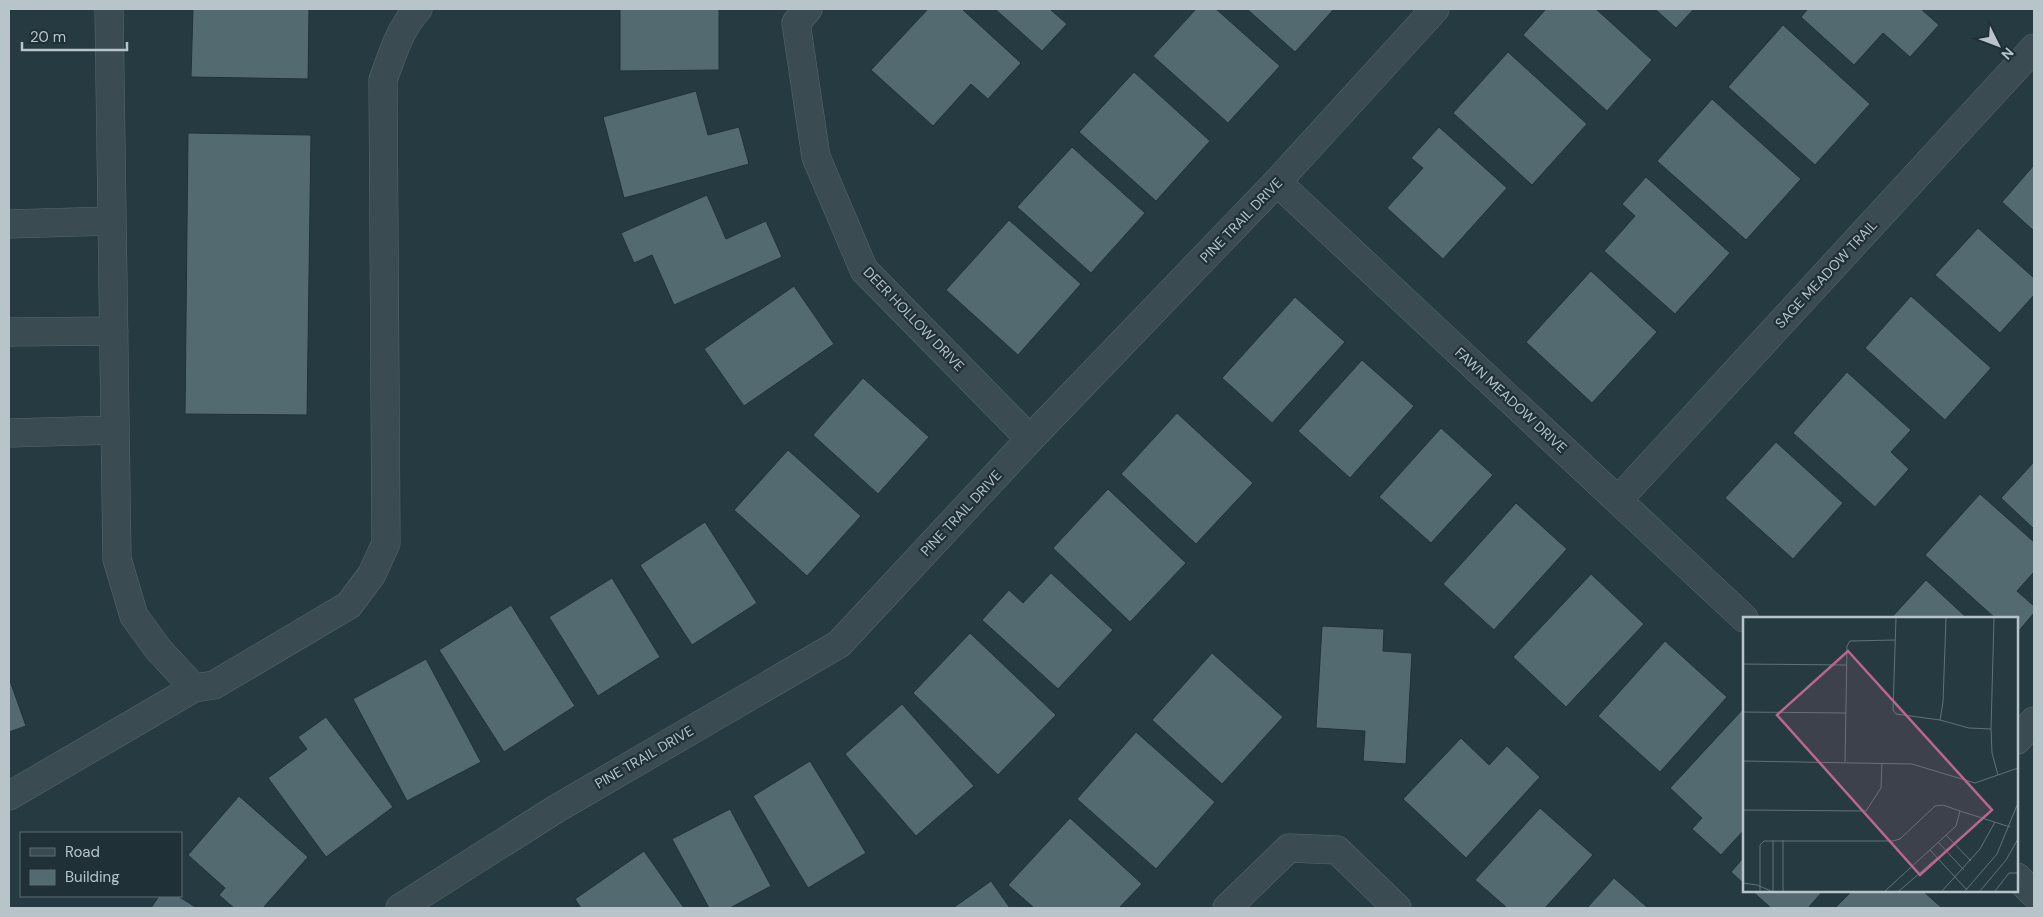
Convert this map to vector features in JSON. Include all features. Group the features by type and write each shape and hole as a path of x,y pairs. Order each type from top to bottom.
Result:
{"street":[{"path":"109,9 117,559 134,616 158,649 194,688"},
{"path":"9,796 194,688 214,685 349,605 372,574 386,543 383,80 395,47 411,16 418,9"},
{"name":"DEER HOLLOW DRIVE","path":"808,9 796,23 816,157 864,270 1030,439"},
{"name":"PINE TRAIL DRIVE","path":"400,908 556,809 839,644 1030,439 1277,182 1435,9"},
{"name":"SAGE MEADOW TRAIL","path":"1618,500 2034,48"},
{"name":"FAWN MEADOW DRIVE","path":"1277,182 1743,617"},
{"path":"9,224 112,221"},
{"path":"9,332 114,331"},
{"path":"9,433 115,430"},
{"path":"2018,739 2034,721"},
{"path":"1227,908 1289,848 1337,850 1397,908"},
{"path":"2018,878 2034,894"}],"building":[{"path":"193,9 309,9 308,79 191,77"},
{"path":"620,9 719,9 719,70 620,71"},
{"path":"928,9 962,9 1021,63 988,99 971,84 933,126 871,70"},
{"path":"995,9 1052,9 1067,24 1042,51"},
{"path":"1196,9 1216,9 1280,66 1228,123 1153,56"},
{"path":"1247,9 1334,9 1295,52"},
{"path":"1546,9 1596,9 1652,60 1607,111 1523,35"},
{"path":"1655,9 1694,9 1676,28"},
{"path":"1808,9 1921,9 1939,25 1910,57 1883,33 1854,65 1801,17"},
{"path":"1783,25 1870,104 1815,165 1728,87"},
{"path":"1508,52 1587,124 1532,185 1453,113"},
{"path":"1134,72 1210,141 1156,201 1079,132"},
{"path":"696,91 708,135 739,127 749,164 624,198 603,117"},
{"path":"1712,99 1801,179 1746,240 1657,161"},
{"path":"1439,127 1507,188 1443,259 1387,208 1423,168 1411,158"},
{"path":"188,133 311,135 307,415 185,414"},
{"path":"1072,147 1145,213 1091,273 1017,207"},
{"path":"2034,165 2034,231 2002,202"},
{"path":"1646,177 1730,253 1675,314 1604,251 1635,216 1622,204"},
{"path":"707,195 726,239 766,221 782,257 674,305 652,255 634,263 621,233"},
{"path":"1009,220 1081,284 1018,355 946,290"},
{"path":"1978,228 2034,278 2034,295 2000,333 1935,275"},
{"path":"1591,271 1657,332 1592,403 1526,342"},
{"path":"794,286 834,344 744,406 704,349"},
{"path":"1911,296 1991,368 1945,420 1865,348"},
{"path":"1295,297 1345,342 1272,423 1222,378"},
{"path":"1362,360 1414,406 1350,478 1298,431"},
{"path":"1847,372 1911,430 1891,452 1909,469 1875,507 1793,433"},
{"path":"863,378 929,437 878,494 813,435"},
{"path":"1177,413 1253,483 1196,544 1121,474"},
{"path":"1441,428 1493,475 1431,543 1379,497"},
{"path":"1776,442 1843,503 1793,559 1725,498"},
{"path":"788,450 861,516 807,576 734,510"},
{"path":"2034,464 2034,529 2001,498"},
{"path":"1108,489 1186,563 1130,622 1053,548"},
{"path":"1980,494 2034,542 2034,572 2017,591 2034,606 2034,613 2018,632 2018,617 1994,617 1925,555"},
{"path":"1516,503 1567,549 1494,630 1443,584"},
{"path":"705,522 757,603 692,645 640,565"},
{"path":"1051,573 1113,630 1058,689 982,620 1009,590 1023,603"},
{"path":"1591,574 1644,624 1566,707 1513,657"},
{"path":"612,578 660,657 598,696 549,617"},
{"path":"1926,580 1966,617 1892,617"},
{"path":"511,605 575,706 504,752 439,650"},
{"path":"1322,626 1384,629 1383,651 1412,653 1406,764 1363,761 1365,731 1316,728"},
{"path":"970,633 1056,715 998,775 913,693"},
{"path":"1665,641 1727,697 1660,772 1598,716"},
{"path":"1212,653 1283,717 1222,784 1152,720"},
{"path":"426,659 481,762 407,801 353,699"},
{"path":"9,678 26,726 9,732"},
{"path":"902,704 974,786 916,836 845,754"},
{"path":"1743,709 1743,831 1721,855 1692,829 1702,818 1670,788"},
{"path":"326,717 393,807 326,857 268,778 307,749 298,737"},
{"path":"1136,732 1215,802 1156,869 1077,799"},
{"path":"1461,738 1489,765 1507,746 1540,777 1466,858 1403,799"},
{"path":"810,761 866,853 808,888 753,796"},
{"path":"239,796 308,857 263,908 234,908 219,895 225,888 188,855"},
{"path":"1540,808 1593,855 1545,908 1507,908 1475,880"},
{"path":"730,809 771,886 730,908 709,908 672,839"},
{"path":"1070,818 1142,884 1119,908 1034,908 1008,885"},
{"path":"644,851 684,908 581,908 575,899"},
{"path":"1743,858 1743,883 1731,872"},
{"path":"1614,878 1648,908 1587,908"},
{"path":"991,881 1010,908 953,908"},
{"path":"1753,892 1822,892 1808,908 1771,908"},
{"path":"1851,892 1924,892 1942,908 1835,908"},
{"path":"158,897 180,897 197,908 151,908"}]}
